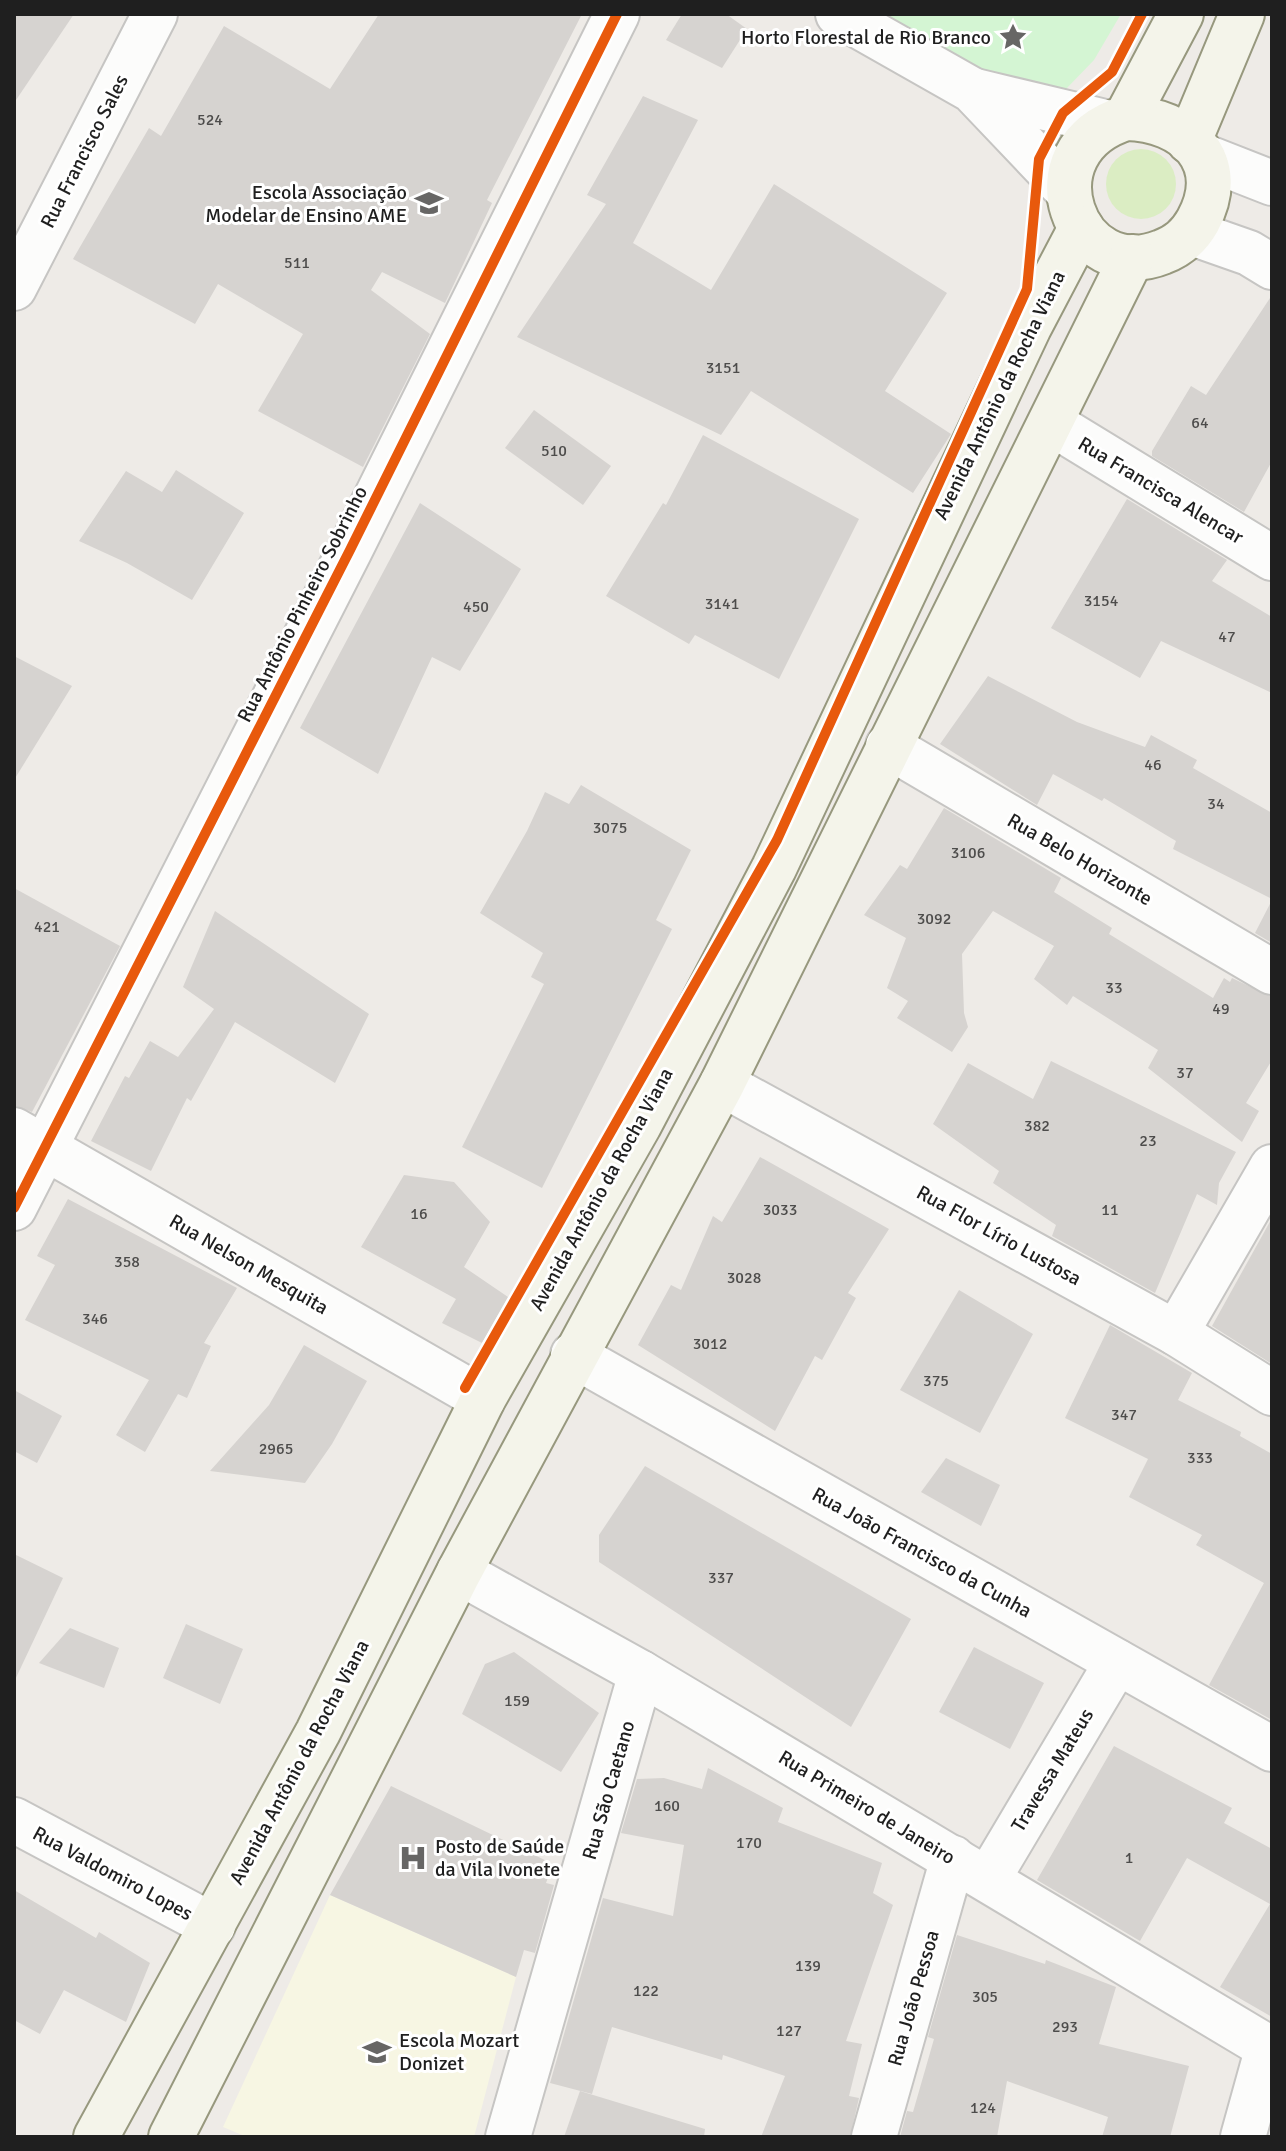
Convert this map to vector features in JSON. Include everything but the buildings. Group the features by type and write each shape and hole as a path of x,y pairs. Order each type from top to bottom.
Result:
{"main road":[{"path":"1117,121 1181,14"},
{"path":"1196,148 1242,14"},
{"path":"1149,119 1171,126 1196,148 1211,181 1205,208 1192,233 1175,247 1154,255 1132,257 1103,248 1074,209 1069,169 1078,151 1092,135 1117,121 1149,119"},
{"name":"Avenida Antônio da Rocha Viana","path":"96,2137 318,1732 483,1399 639,1125 774,868 1029,327 1074,209"},
{"path":"171,2137 459,1572 573,1355 722,1084 1132,257"}],"street":[{"name":"Rua Francisco Sales","path":"19,265 155,14"},
{"name":"Rua Antônio Pinheiro Sobrinho","path":"14,1208 30,1138 350,550 617,14"},
{"path":"838,14 972,90 1117,121"},
{"path":"972,90 1074,209"},
{"path":"1196,148 1272,183"},
{"path":"1192,233 1249,253 1272,267"},
{"name":"Rua Francisca Alencar","path":"1051,423 1272,558"},
{"name":"Rua Belo Horizonte","path":"888,746 1272,972"},
{"name":"Rua Flor Lírio Lustosa","path":"722,1084 1176,1333 1272,1393"},
{"name":"Rua Nelson Mesquita","path":"30,1138 483,1399"},
{"path":"1176,1333 1272,1167"},
{"name":"Rua João Francisco da Cunha","path":"573,1355 1272,1749"},
{"name":"Rua Primeiro de Janeiro","path":"459,1572 641,1673 1270,2048"},
{"name":"Travessa Mateus","path":"971,1869 1117,1662"},
{"name":"Rua São Caetano","path":"508,2137 641,1673"},
{"name":"Rua Valdomiro Lopes","path":"14,1820 213,1926"},
{"name":"Rua João Pessoa","path":"874,2137 971,1869"},
{"path":"1243,2137 1270,2048"}],"shaded area":[{"name":"Escola Mozart Donizet","path":"330,1895 516,1977 474,2137 247,2137 223,2127"}],"green space":[{"name":"Horto Florestal de Rio Branco","path":"883,14 1121,14 1094,60 1066,89 1028,97 959,62"},
{"path":"1148,149 1170,164 1176,184 1174,198 1166,209 1155,217 1134,219 1116,209 1108,198 1106,177 1116,159 1127,151"}],"cycle path":[{"path":"14,1208 350,550 617,14"},
{"path":"465,1388 777,840 1027,289 1039,159 1063,113 1112,72 1142,14"}],"place":[{"name":"Horto Florestal de Rio Branco","path":"1013,37"},
{"name":"Escola Associação Modelar de Ensino AME","path":"429,203"},
{"name":"Posto de Saúde da Vila Ivonete","path":"413,1858"},
{"name":"Escola Mozart Donizet","path":"377,2052"}]}
